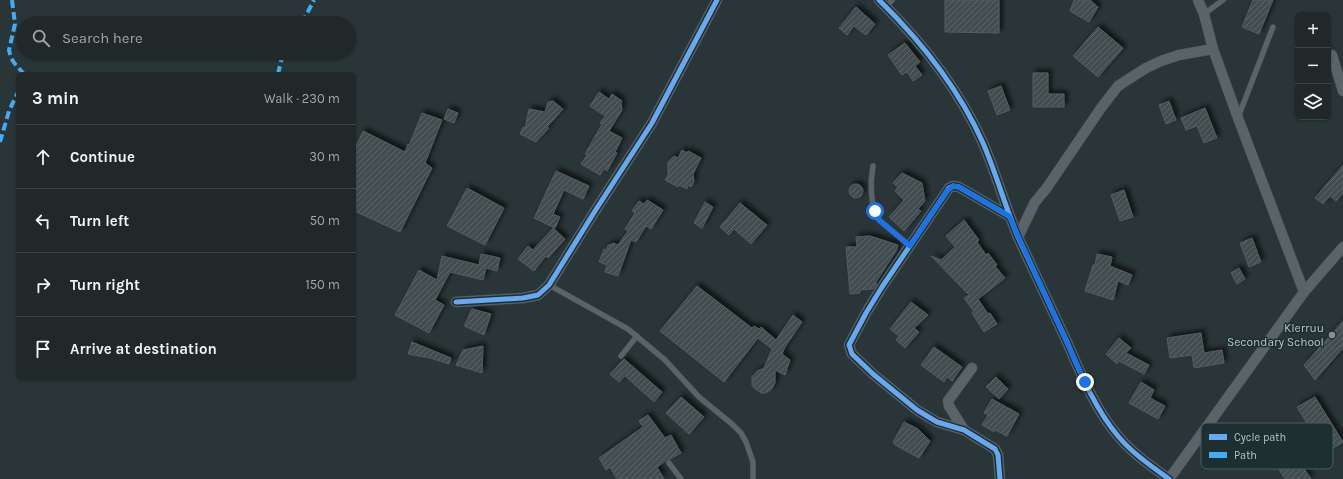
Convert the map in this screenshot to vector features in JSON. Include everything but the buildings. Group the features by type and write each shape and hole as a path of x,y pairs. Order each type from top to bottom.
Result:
{"street":[{"path":"456,302 524,298 538,295 549,285 652,123 717,0"},
{"path":"1198,0 1204,14 1213,49 1238,118 1304,292"},
{"path":"886,2 945,74 961,99 984,144 1009,216 1018,237 1085,382 1117,436 1136,454 1169,479 1201,435"},
{"path":"1018,237 1035,202 1046,189 1101,108 1118,86 1146,68 1161,61 1179,55 1213,49"},
{"path":"1332,55 1343,91"},
{"path":"1000,479 997,452 964,430 937,422 917,410 872,374 852,354 850,342 866,313 910,246 947,191 953,186 959,187 1009,216"},
{"path":"1209,423 1304,292 1343,247"},
{"path":"964,430 949,406 948,401 972,368"}],"lane":[{"path":"1204,14 1223,0"},
{"path":"1238,118 1272,27"},
{"path":"873,166 871,176 872,196 876,215 879,220 910,246"},
{"path":"549,285 628,329 665,360 699,397 741,433 753,462 753,479"},
{"path":"621,356 637,336"},
{"path":"669,463 681,479"}],"marked path":[{"path":"12,0 15,24 9,50 11,58 22,72"},
{"path":"306,16 314,0"},
{"path":"278,72 281,60"},
{"path":"0,142 9,111 16,96"}],"cycle path":[{"path":"456,302 523,298 538,295 549,285 652,123 717,0"},
{"path":"879,0 910,32 938,66 973,122 988,154 1018,237 1095,403 1110,426 1129,448 1169,479"},
{"path":"1000,479 998,455 995,449 964,430 937,422 917,410 873,374 852,354 849,345 882,287 949,188 953,186 959,187 1009,216"}],"place":[{"name":"Klerruu Secondary School","path":"1332,335"}],"route":[{"path":"875,211 879,220 910,246 949,188 953,186 959,187 1009,216 1085,382"}]}
